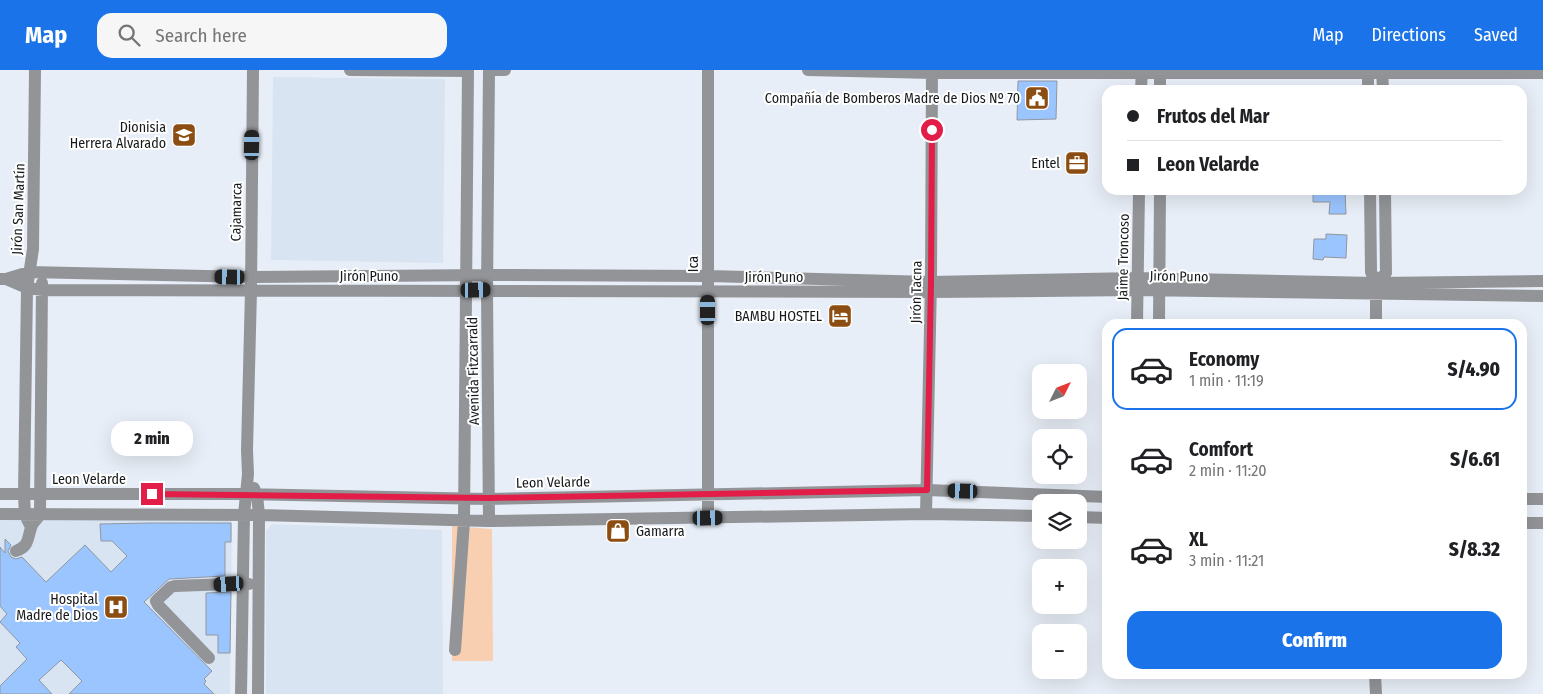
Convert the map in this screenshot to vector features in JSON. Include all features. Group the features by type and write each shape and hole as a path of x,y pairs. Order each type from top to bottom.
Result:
{"street":[{"name":"Jirón San Martín","path":"35,70 33,249 35,273 43,290 40,515"},
{"name":"Cajamarca","path":"251,494 247,450 253,70"},
{"path":"350,70 468,71"},
{"path":"489,70 504,70"},
{"name":"Avenida Fitzcarrald","path":"489,70 487,290 489,521"},
{"name":"Ica","path":"708,70 708,518"},
{"path":"808,70 1543,73"},
{"name":"Avenida Fitzcarrald","path":"455,650 464,521 468,71"},
{"path":"1368,71 1368,85"},
{"path":"1382,71 1383,85"},
{"name":"Jirón Tacna","path":"926,514 931,287 932,72"},
{"path":"1141,85 1142,72"},
{"path":"1160,72 1160,85"},
{"name":"Jaime Troncoso","path":"1137,319 1139,195"},
{"path":"1159,319 1160,195"},
{"path":"1370,195 1371,272 1377,288 1376,319"},
{"path":"1377,288 1386,273 1384,195"},
{"name":"Jirón San Martín","path":"24,515 26,288 35,273"},
{"name":"Jirón Puno","path":"3,279 35,273 250,277 708,276 931,287"},
{"name":"Jirón Puno","path":"3,279 26,288 43,290 708,291 1160,284 1377,288 1543,296"},
{"name":"Jirón Puno","path":"1377,288 1543,281"},
{"name":"Leon Velarde","path":"0,494 251,494 489,498 927,490 1102,497"},
{"path":"251,494 259,515 258,690"},
{"path":"240,694 244,515 251,494"},
{"path":"1527,499 1543,499"},
{"path":"0,514 259,515 464,521 926,514 1032,516"},
{"path":"24,515 31,526"},
{"path":"16,550 23,548 29,540 31,526 40,515"},
{"path":"1087,517 1102,518"},
{"path":"1527,523 1543,523"},
{"path":"209,658 156,602 170,587 229,584 259,585"},
{"path":"240,675 258,690"},
{"path":"1375,679 1376,694"}],"shaded area":[{"path":"273,77 445,79 443,263 271,260"},
{"name":"Hospital Madre de Dios","path":"0,519 232,519 230,694 0,694"},
{"path":"272,524 442,530 443,694 266,694 266,531"},
{"path":"452,526 492,529 493,661 452,661"}],"building":[{"name":"Compañía de Bomberos Madre de Dios Nº 70","path":"1018,81 1057,81 1056,119 1017,120"},
{"path":"1313,195 1345,195 1346,214 1329,214 1330,202 1313,202"},
{"path":"1326,234 1347,235 1346,258 1324,257 1323,260 1313,259 1314,239 1326,239"},
{"name":"Hospital Madre de Dios","path":"231,523 231,542 225,542 225,576 169,579 144,602 212,671 204,679 206,681 204,684 214,694 69,694 82,681 61,660 39,680 52,694 0,694 0,686 27,659 16,647 20,643 0,622 7,614 0,606 0,547 5,553 5,539 11,545 8,551 11,557 16,559 22,557 46,582 85,545 111,572 127,556 112,541 101,541 100,524"},
{"path":"231,592 230,653 218,653 218,635 206,635 206,593"}],"place":[{"name":"Compañía de Bomberos Madre de Dios Nº 70","path":"1037,98"},
{"name":"Dionisia Herrera Alvarado","path":"184,135"},
{"name":"Entel","path":"1077,163"},
{"name":"BAMBU HOSTEL","path":"840,316"},
{"name":"Gamarra","path":"618,531"},
{"name":"Hospital Madre de Dios","path":"116,607"}],"route":[{"path":"152,494 489,498 927,490 932,130"}]}
